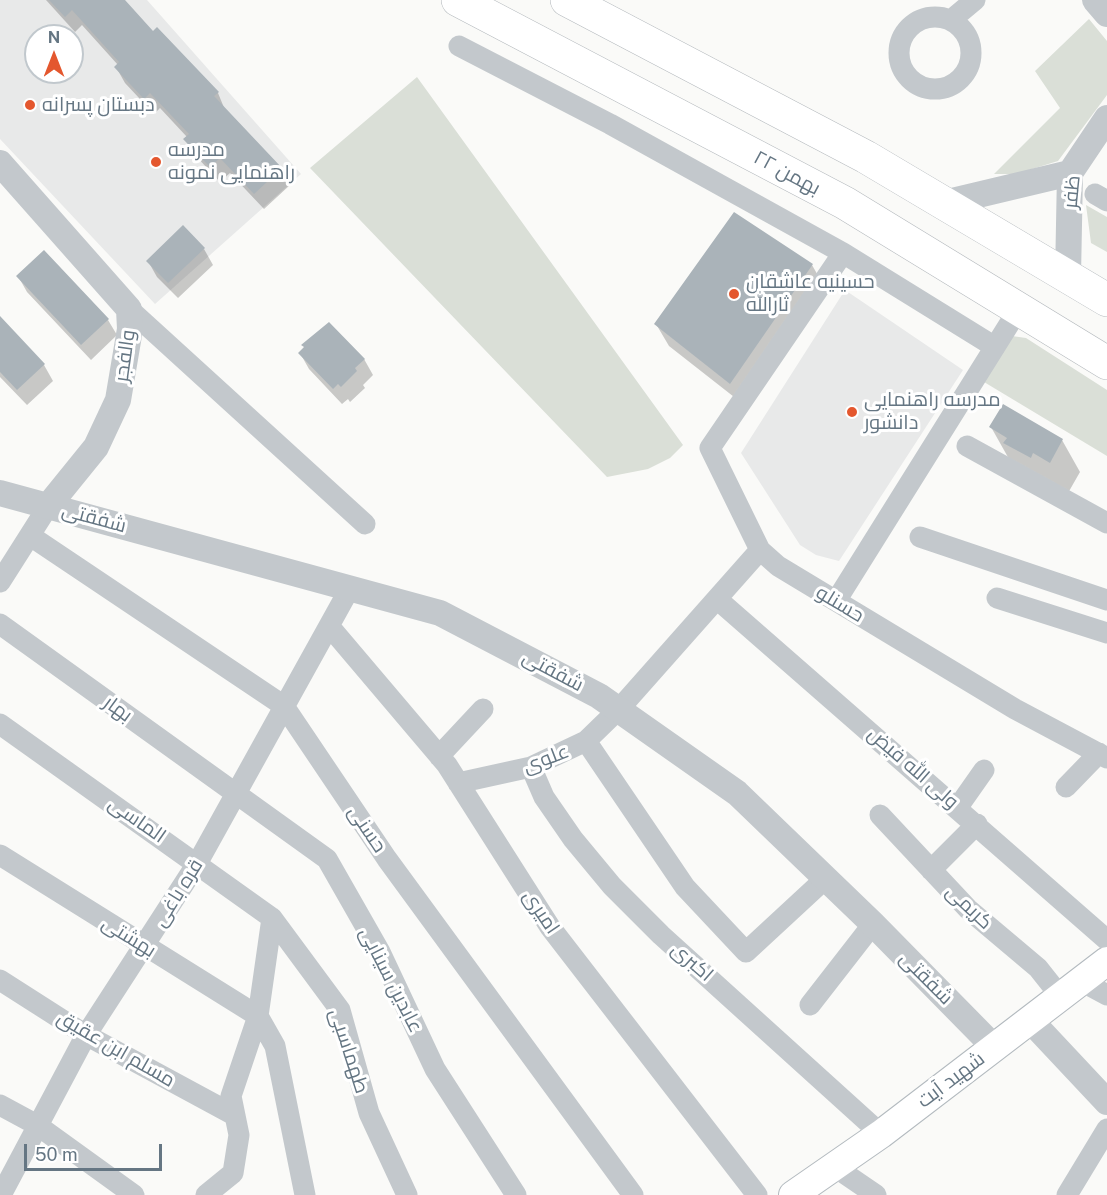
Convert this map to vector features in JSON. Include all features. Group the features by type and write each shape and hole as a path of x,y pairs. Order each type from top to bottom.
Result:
{"highway":[{"name":"۲۲ بهمن","path":"458,0 845,203 1107,363"},
{"path":"567,0 866,157 1107,300"}],"main road":[{"name":"شهید آیت","path":"793,1195 881,1134 1107,961"},
{"path":"813,1195 835,1167"}],"street":[{"path":"951,20 975,0"},
{"path":"1095,0 1107,14"},
{"path":"459,46 610,124 843,253 995,347"},
{"name":"ظفر","path":"1068,276 1070,173 1107,118"},
{"name":"والفجر","path":"0,163 129,309 130,329 118,400 96,447 49,506"},
{"path":"945,203 1070,173"},
{"path":"620,708 760,550 710,448 843,253"},
{"path":"129,309 365,524"},
{"path":"836,601 1018,310"},
{"path":"967,446 1107,523"},
{"name":"شفقتی","path":"0,493 440,613 620,708 737,793 873,924 994,1047"},
{"path":"0,582 32,537 49,506"},
{"name":"حسنی","path":"32,537 284,706 387,859 633,1195"},
{"path":"920,537 1107,600"},
{"name":"حسنلو","path":"760,550 778,566 1014,709 1103,756"},
{"name":"قره باغی","path":"1,1195 86,1035 198,862 350,588"},
{"name":"ولی الله فیض","path":"717,598 1107,940"},
{"path":"997,598 1107,633"},
{"name":"بهار","path":"0,624 235,795"},
{"name":"امیری","path":"330,627 439,756 550,927 757,1195"},
{"name":"علوی","path":"458,783 531,767 570,751 586,741 620,708"},
{"path":"439,756 483,709"},
{"name":"الماسی","path":"0,724 198,862 272,918"},
{"path":"586,741 685,887 746,952 826,878"},
{"path":"1066,787 1103,756"},
{"name":"اکبری","path":"531,767 543,797 573,839 612,886 661,935 881,1134"},
{"path":"958,807 984,770"},
{"name":"عابدین سینایی","path":"235,795 327,859 380,952 435,1070 516,1195"},
{"name":"کریمی","path":"880,815 968,909 1038,968 1071,989"},
{"path":"931,870 976,824"},
{"name":"بهشتی","path":"0,855 143,947 258,1016"},
{"path":"206,1195 233,1173 239,1135 231,1096 258,1016 272,918"},
{"name":"طهماسبی","path":"272,918 340,1010 369,1113 407,1195"},
{"path":"810,1005 873,924"},
{"name":"مسلم ابن عقیق","path":"0,980 86,1035 234,1115"},
{"path":"1071,989 1107,995"},
{"path":"258,1016 275,1046 304,1195"},
{"path":"1030,1020 1107,1102"},
{"path":"0,1105 37,1125 134,1195"},
{"path":"1067,1195 1107,1130"},
{"path":"835,1167 876,1195"}],"shaded area":[{"name":"مدرسه راهنمایی نمونه","path":"0,0 147,0 301,174 155,304 0,139"},
{"path":"1089,19 1107,41 1107,95 1058,161 1016,174 994,174 1060,108 1035,71"},
{"path":"417,77 683,445 670,458 648,469 607,477 310,168"},
{"path":"1086,205 1107,217 1107,252 1091,243"},
{"name":"مدرسه راهنمایی دانشور","path":"845,290 963,370 839,561 816,555 800,545 741,453"},
{"path":"1012,336 1026,338 1107,390 1107,456 984,382"}],"building":[{"path":"49,0 125,0 153,31 157,27 219,92 214,96 282,168 254,194 220,158 210,167 183,139 189,134 150,93 144,99 114,67 119,62 72,10 65,17"},
{"name":"حسینیه عاشقان ثارالله","path":"734,212 813,264 730,384 654,324"},
{"path":"183,225 205,248 168,283 146,261"},
{"path":"44,250 109,319 81,345 16,276"},
{"path":"0,316 45,364 17,390 0,372"},
{"path":"329,322 365,359 341,387 338,384 333,389 298,353 304,347 301,345"},
{"path":"1003,404 1063,439 1050,463 1033,453 1031,458 1003,443 1007,438 989,427"}],"place":[{"name":"دبستان پسرانه","path":"30,105"},
{"name":"مدرسه راهنمایی نمونه","path":"156,162"},
{"name":"حسینیه عاشقان ثارالله","path":"734,294"},
{"name":"مدرسه راهنمایی دانشور","path":"852,412"}]}
